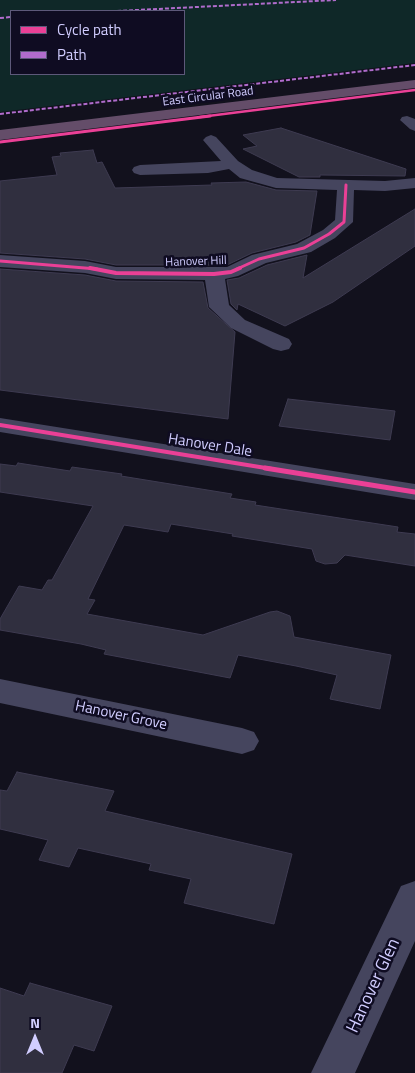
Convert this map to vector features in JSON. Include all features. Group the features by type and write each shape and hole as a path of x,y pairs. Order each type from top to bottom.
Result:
{"highway":[{"name":"East Circular Road","path":"0,122 415,72"},
{"name":"East Circular Road","path":"0,135 415,84"}],"street":[{"path":"211,140 232,164 246,174 276,183 385,186 415,183"},
{"path":"140,170 208,168 232,164"},
{"name":"Hanover Hill","path":"0,261 85,267 116,274 214,274 231,272 259,259 304,248 329,234 344,222 346,185"},
{"name":"Hanover Hill","path":"214,274 219,307 238,324 281,344"},
{"name":"Hanover Dale","path":"0,425 415,492"},
{"name":"Hanover Grove","path":"0,691 242,741"},
{"name":"Hanover Glen","path":"333,1073 415,898"}],"green space":[{"path":"0,0 415,0 415,63 0,112"}],"building":[{"path":"281,128 406,169 405,176 320,175 320,177 299,177 243,149 257,146 243,135"},
{"path":"93,150 97,163 102,162 115,188 246,182 276,190 317,191 310,235 296,242 252,253 227,265 116,265 85,259 0,253 0,181 57,175 52,157 61,156 60,153"},
{"path":"415,209 415,246 333,302 285,326 238,304 237,310 231,304 227,280 239,278 267,265 307,255 303,278"},
{"path":"0,269 85,275 116,281 203,282 208,308 235,332 228,419 0,390"},
{"path":"288,399 395,411 390,440 279,426"},
{"path":"18,463 70,471 72,467 122,474 121,476 232,494 230,498 256,502 255,505 398,527 397,532 415,534 415,566 345,555 337,563 325,564 316,561 312,549 171,524 168,532 124,525 88,599 95,600 87,614 203,635 277,611 290,616 294,637 391,655 380,709 330,699 337,675 296,666 238,655 230,678 104,654 106,650 81,644 0,630 0,619 19,586 42,590 48,580 52,580 93,506 0,492 0,464 16,466"},
{"path":"17,772 114,791 105,811 292,854 274,924 184,903 191,879 149,870 151,864 78,848 69,867 39,860 48,840 0,829 0,790 7,791"},
{"path":"30,983 112,1006 94,1051 74,1045 62,1073 0,1073 0,988 24,996"}],"marked path":[{"path":"137,10 336,0"},
{"path":"0,18 10,17"},
{"path":"0,114 415,65"}],"cycle path":[{"path":"0,142 415,90"},
{"path":"0,261 85,267 116,273 214,274 231,272 259,259 304,248 329,234 344,222 346,185"},
{"path":"0,425 415,492"}]}
